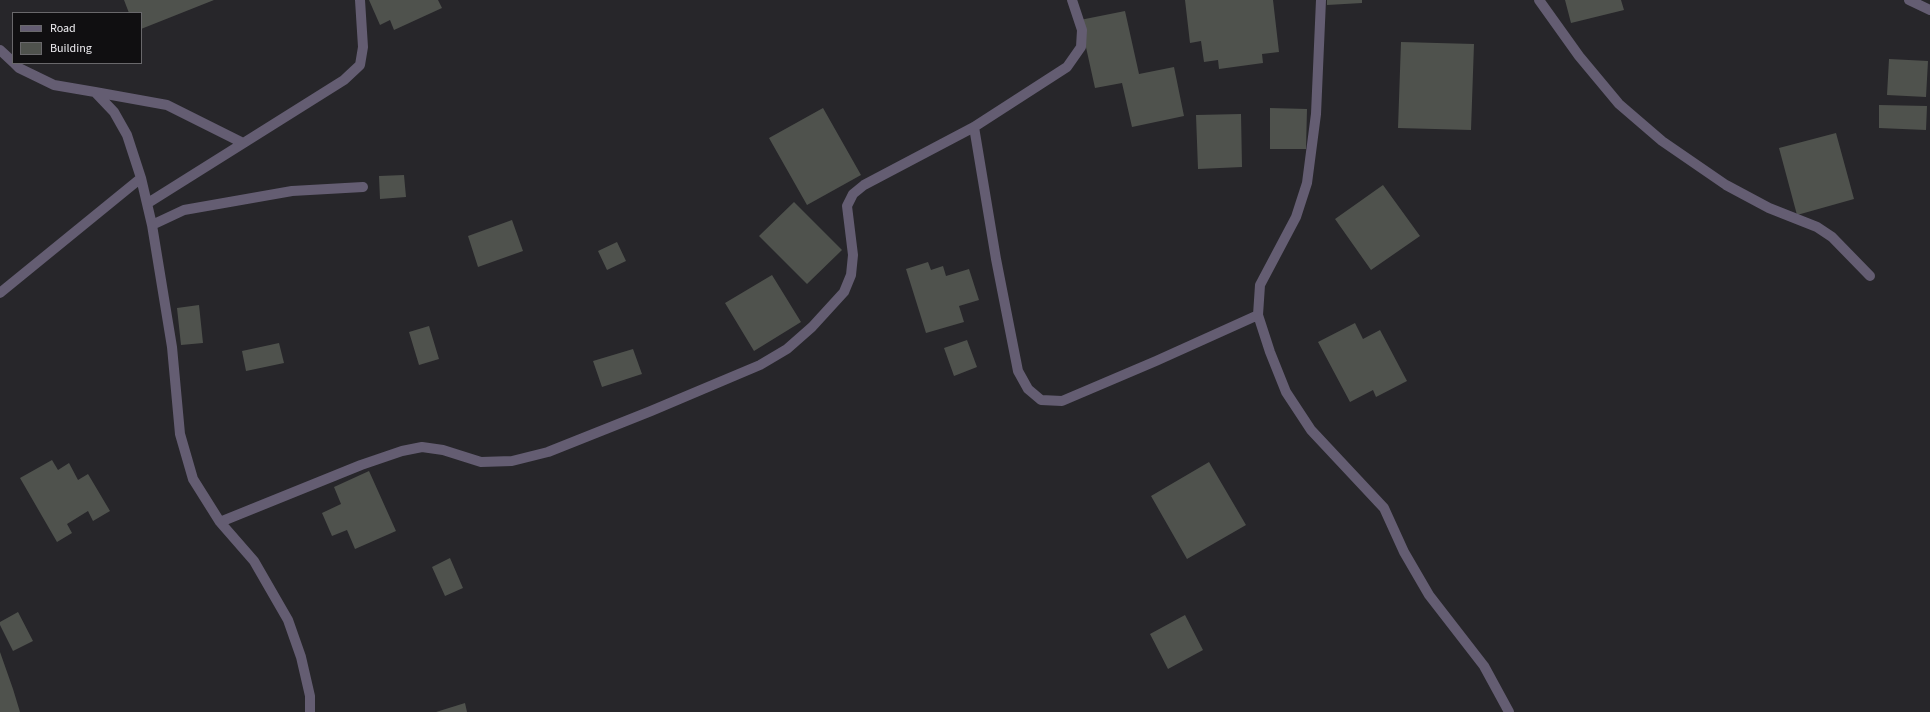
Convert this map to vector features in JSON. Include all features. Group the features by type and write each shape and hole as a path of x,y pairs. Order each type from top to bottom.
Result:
{"street":[{"path":"148,203 344,80 360,65 363,47 360,0"},
{"path":"220,522 361,465 402,451 422,447 443,450 481,462 512,461 548,452 760,365 787,349 812,326 844,292 851,275 853,255 847,206 853,194 864,185 974,127 1067,67 1080,47 1082,30 1072,0"},
{"path":"1321,0 1316,114 1307,183 1296,218 1260,284 1258,315 1270,352 1286,392 1311,430 1384,508 1404,552 1429,596 1484,666 1509,712"},
{"path":"1539,0 1579,56 1619,104 1662,141 1726,185 1770,208 1817,227 1836,241 1870,276"},
{"path":"1909,0 1930,10"},
{"path":"0,50 12,62"},
{"path":"14,64 19,68 54,85 167,105 244,143"},
{"path":"95,92 114,112 127,135 148,203 172,347 180,434 193,479 220,522 254,561 288,620 301,657 310,696 310,712"},
{"path":"974,127 996,259 1018,371 1028,390 1041,400 1062,401 1258,315"},
{"path":"0,293 141,178"},
{"path":"152,225 184,210 292,191 363,187"}],"building":[{"path":"124,0 214,0 142,29 142,12 129,12"},
{"path":"369,0 438,0 442,8 394,30 390,20 380,25"},
{"path":"1185,0 1273,0 1279,52 1262,54 1263,63 1219,69 1218,60 1204,62 1201,41 1190,43"},
{"path":"1327,0 1362,0 1362,3 1327,5"},
{"path":"1565,0 1621,0 1624,10 1571,23"},
{"path":"1125,11 1139,74 1174,67 1184,116 1132,127 1122,83 1095,88 1080,20"},
{"path":"1401,42 1474,44 1471,130 1398,128"},
{"path":"1889,59 1928,61 1926,97 1887,95"},
{"path":"1879,105 1927,106 1926,130 1879,128"},
{"path":"823,108 861,175 807,205 769,138"},
{"path":"1270,108 1307,109 1306,149 1270,149"},
{"path":"1241,114 1242,167 1198,169 1196,115"},
{"path":"1836,133 1854,199 1797,215 1779,148"},
{"path":"404,175 406,197 380,199 379,176"},
{"path":"1383,185 1420,236 1371,270 1335,219"},
{"path":"794,202 842,250 807,284 759,236"},
{"path":"512,220 523,251 478,267 468,236"},
{"path":"617,242 626,261 607,270 598,251"},
{"path":"928,262 931,270 943,266 946,276 969,269 979,300 959,306 964,322 926,333 906,269"},
{"path":"772,275 801,322 754,351 725,303"},
{"path":"199,305 203,343 181,345 177,308"},
{"path":"1355,323 1363,339 1380,330 1407,381 1376,397 1373,390 1350,402 1318,342"},
{"path":"429,326 439,359 419,365 409,332"},
{"path":"967,340 977,367 954,376 944,348"},
{"path":"279,343 284,363 246,371 242,351"},
{"path":"633,349 642,374 602,387 593,361"},
{"path":"52,460 58,470 69,463 78,480 88,474 110,511 93,521 88,511 67,524 72,533 57,542 20,478"},
{"path":"1209,462 1246,525 1187,559 1151,496"},
{"path":"369,471 396,531 355,549 347,530 332,536 322,513 341,504 334,487"},
{"path":"450,558 463,588 445,596 432,567"},
{"path":"18,612 33,641 13,651 0,625 0,622"},
{"path":"1185,615 1203,650 1168,669 1150,634"},
{"path":"0,652 13,689 20,712 0,712"},
{"path":"465,703 467,712 436,712"}]}
